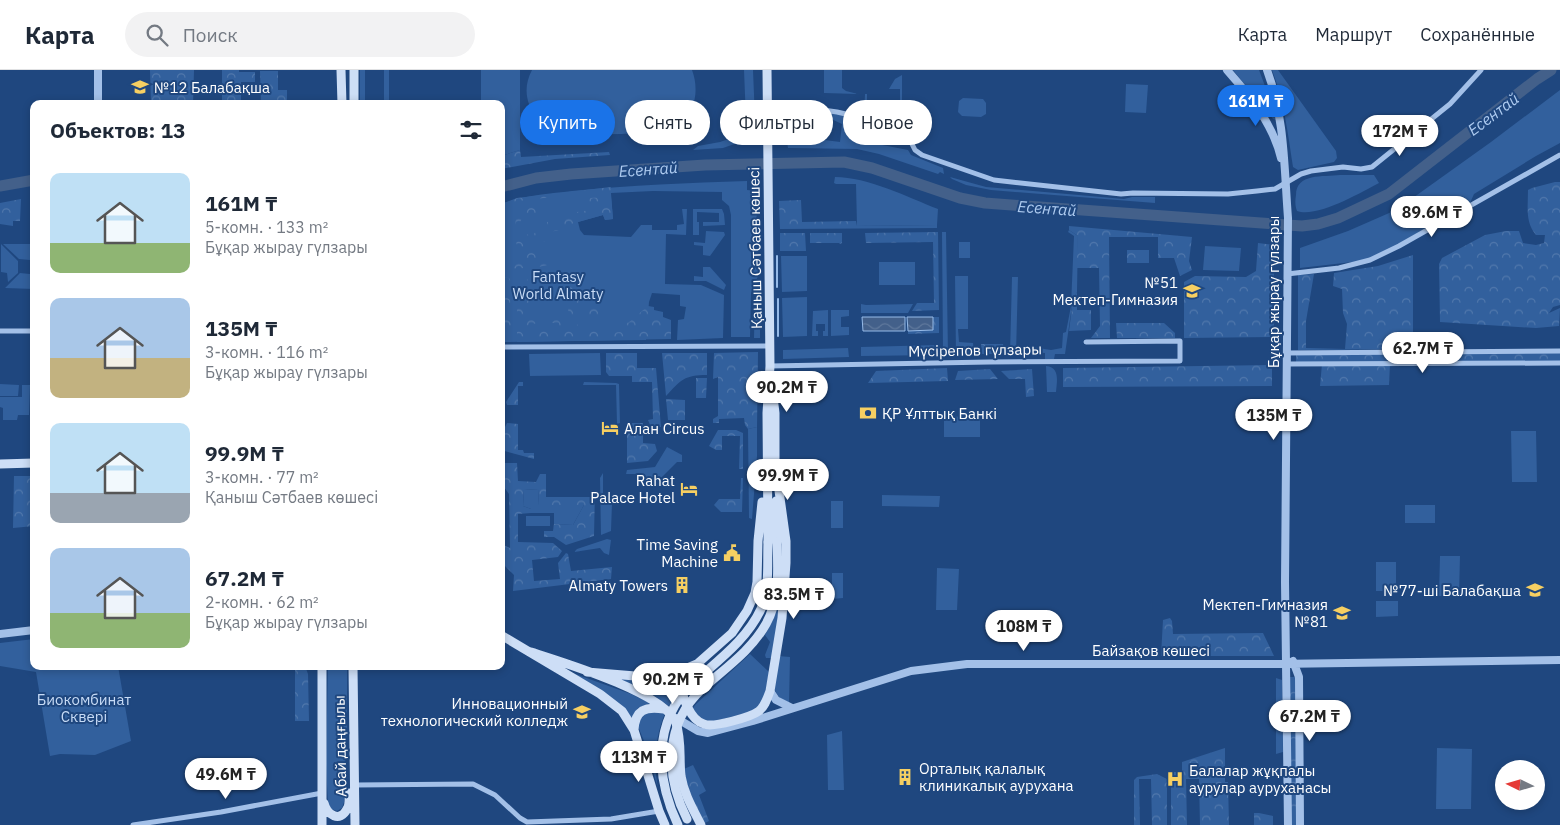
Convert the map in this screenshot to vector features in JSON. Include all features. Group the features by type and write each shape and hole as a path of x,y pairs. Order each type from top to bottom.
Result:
{"main road":[{"path":"341,70 342,100"},
{"path":"354,70 354,100"},
{"name":"Қаныш Сәтбаев көшесі","path":"767,70 767,100"},
{"name":"Қаныш Сәтбаев көшесі","path":"678,825 666,796 661,767 662,745 668,720 683,694 741,640 756,619 766,593 771,462 775,414 770,366 767,145"},
{"path":"771,462 786,541 786,564 782,618 770,691 763,708 755,714 712,726 703,724 691,713 682,693 684,677 740,624 752,602 757,582 758,541 771,462"},
{"name":"Қаныш Сәтбаев көшесі","path":"690,825 677,798 672,776 671,752 675,734 682,715 692,700 747,649 766,624 776,594 778,542 771,462"},
{"path":"0,464 30,463"},
{"path":"505,633 512,641"},
{"name":"Байзақов көшесі","path":"505,637 609,700 626,716 634,730 665,825"},
{"name":"Байзақов көшесі","path":"531,652 642,694 669,712"},
{"path":"587,672 647,678 693,667"},
{"name":"Абай даңғылы","path":"322,670 322,825"},
{"name":"Абай даңғылы","path":"352,670 355,825"},
{"path":"634,730 637,715 643,710 656,708 669,712 679,735 682,783 701,825"},
{"path":"322,793 327,811 330,814 339,815 347,809 349,765 354,736"}],"street":[{"path":"98,70 98,100"},
{"name":"Бұқар жырау гүлзары","path":"1228,70 1246,92 1272,131 1281,155 1286,182"},
{"name":"Бұқар жырау гүлзары","path":"1268,70 1277,98 1282,129 1288,218 1286,353 1286,642 1290,664 1288,825"},
{"path":"833,111 863,118 884,134 910,140 915,150 922,155 996,180 1121,194 1133,192 1228,194 1275,189 1301,174 1311,171 1343,167 1361,169 1372,167 1450,104 1481,70"},
{"path":"1272,131 1282,129"},
{"path":"1287,274 1339,268 1370,260 1399,246 1560,154"},
{"path":"0,331 30,331"},
{"name":"Мүсірепов гүлзары","path":"770,366 1180,360 1180,341 1086,342"},
{"path":"505,347 770,346"},
{"path":"1286,353 1560,351"},
{"path":"1372,352 1372,364"},
{"path":"1434,352 1434,364"},
{"path":"1286,364 1560,363"},
{"path":"0,634 30,630"},
{"name":"Байзақов көшесі","path":"669,712 698,732 706,734 911,671 938,667 1002,663 1290,664 1560,660"},
{"name":"Бұқар жырау гүлзары","path":"1290,664 1299,677 1300,825"},
{"path":"770,691 776,700 792,708"},
{"path":"355,785 473,784 496,795 527,823 611,819 659,811"},
{"path":"133,825 221,812 322,793"}],"green space":[{"path":"150,70 194,70 193,100 151,100"},
{"path":"222,70 255,72 255,82 241,82 241,100 222,100"},
{"path":"360,70 365,70 365,100 360,100"},
{"path":"384,70 389,70 389,100 384,100"},
{"path":"481,70 520,70 520,150 505,155 505,100 481,100"},
{"path":"532,70 692,70 696,88 694,100 625,100 625,134 615,134 615,100 528,100 528,80"},
{"path":"744,70 753,70 754,100 745,100"},
{"path":"824,70 842,70 842,88 858,94 824,93"},
{"path":"1233,70 1259,70 1277,118 1276,120 1273,119"},
{"path":"1272,70 1278,70 1336,151 1337,158 1334,162 1298,170 1293,167 1283,106"},
{"path":"260,71 278,71 278,90 287,90 287,100 261,100"},
{"path":"902,75 902,100 900,100 900,89 889,89 895,79"},
{"path":"1126,84 1148,85 1146,113 1125,112"},
{"path":"1560,90 1560,143 1474,194 1470,203 1370,260 1300,268 1300,248 1348,231 1396,210"},
{"path":"963,98 983,99 986,103 986,114 981,117 962,116 958,112 959,101"},
{"path":"833,113 837,114 843,116 843,145 882,145 908,150 911,155 943,168 944,174 940,172 938,174 879,154 857,149 788,148 788,145 833,145 833,141 840,142 842,124 833,120"},
{"path":"720,142 720,145 732,145 723,148 693,150 698,146"},
{"path":"520,150 521,157 609,152 610,155 555,159 505,168 505,155"},
{"path":"1374,175 1379,183 1327,208 1316,211 1297,211 1296,197 1297,188 1300,183 1319,176"},
{"path":"835,177 861,180 874,184 938,209 937,225 857,226 856,184 836,184 834,183"},
{"path":"950,177 986,187 1124,199 1155,197 1155,203 991,190 966,185"},
{"name":"Fantasy World Almaty","path":"747,181 747,190 756,191 758,276 751,293 750,337 731,337 731,215 729,206 722,200 722,192 653,191 611,193 613,219 605,220 603,215 578,222 580,230 584,235 631,237 641,225 652,225 652,230 677,230 677,225 684,224 682,209 687,209 686,235 666,234 665,284 701,285 724,295 723,338 677,340 678,320 684,319 686,307 680,306 680,295 652,293 649,302 646,340 505,342 505,203 536,195 660,184"},
{"path":"1560,182 1560,305 1553,307 1549,313 1560,308 1559,326 1536,328 1440,322 1439,264 1442,258 1485,235 1506,231 1519,231 1523,243 1536,245 1544,243 1545,235 1536,235 1530,225 1528,190"},
{"path":"611,187 611,193 588,193 518,201 505,205 505,202 517,198"},
{"path":"611,197 613,219 605,220 603,215 578,222 577,212 591,210 589,198"},
{"path":"21,199 20,221 13,221 13,226 0,224 0,203"},
{"path":"801,200 802,222 856,221 857,226 937,225 937,228 780,229 779,201"},
{"path":"541,202 550,209 551,215 536,218 527,215 520,221 519,225 522,231 528,235 533,235 539,228 543,230 545,242 536,241 532,249 537,254 544,253 548,265 534,268 537,260 532,256 529,258 526,268 505,269 505,260 517,260 515,206"},
{"path":"693,209 722,209 725,225 703,226 703,222 719,222 719,213 697,212 699,235 693,235"},
{"path":"572,216 575,223 561,227 562,230 548,232 547,222 556,220 556,217"},
{"path":"1069,226 1192,237 1189,261 1192,270 1180,276 1174,258 1158,258 1158,237 1109,237 1110,338 1091,338 1100,326 1099,268 1076,268 1078,236 1069,230"},
{"path":"1069,230 1078,236 1077,292 1073,299 1065,354 1055,354 1054,359 1045,359 1045,353 1025,352 1026,346 1051,350 1062,348 1063,333 1066,332 1071,306 1074,236 1068,232"},
{"path":"706,231 724,232 725,235 710,256 703,255 703,246 694,245 694,242 705,243"},
{"path":"938,232 939,310 912,311 917,303 934,303 933,242 866,243 865,233"},
{"path":"942,232 946,232 948,353 943,353"},
{"path":"780,233 805,233 806,251 780,251"},
{"path":"810,233 842,233 842,243 810,243"},
{"path":"959,242 970,242 970,258 959,258"},
{"path":"1258,243 1274,245 1274,337 1184,338 1184,282 1195,276 1246,277 1256,271"},
{"path":"1,244 18,261 18,273 8,282 7,273 1,272"},
{"path":"3,244 30,244 30,260 19,259"},
{"path":"1205,246 1241,248 1239,271 1203,270"},
{"path":"1127,250 1149,250 1149,263 1127,263"},
{"path":"1413,255 1413,349 1298,350 1298,275 1314,274 1306,321 1306,348 1345,349 1347,324 1343,313 1342,289 1333,286 1334,273 1378,266"},
{"path":"781,256 807,256 807,291 782,292"},
{"path":"879,262 915,262 915,285 879,285"},
{"path":"703,267 710,267 726,285 724,290 706,281 694,281 694,276 703,277"},
{"path":"20,273 30,274 30,289 5,288"},
{"path":"955,276 968,276 968,329 958,329 959,342 973,343 974,355 956,355"},
{"path":"1012,277 1018,277 1016,354 1010,354"},
{"path":"505,278 509,278 511,282 510,308 505,311"},
{"path":"517,279 527,279 533,289 532,296 528,291 522,293 525,309 523,327 517,328"},
{"path":"573,282 578,286 579,303 574,307 574,313 582,315 585,310 584,306 600,308 600,316 578,320 568,316 569,290"},
{"path":"760,282 760,338 754,338 755,293"},
{"path":"1077,292 1077,310 1091,310 1091,330 1069,331 1073,299"},
{"path":"526,294 529,296 537,323 526,326 527,308 524,298"},
{"path":"807,297 807,336 783,337 782,298"},
{"path":"861,304 913,304 908,313 861,313"},
{"path":"648,306 663,312 663,317 671,320 671,339 517,342 517,331 540,326 542,321 548,318 548,335 559,335 559,323 550,323 551,317 559,317 560,320 568,320 578,325 578,334 590,334 590,327 598,327 599,333 624,332 624,329 613,329 613,316 622,317 628,323"},
{"path":"828,310 828,336 823,336 825,324 816,324 818,336 812,336 813,311"},
{"path":"831,310 849,310 849,316 841,317 841,327 849,327 849,335 831,336"},
{"path":"511,312 511,342 505,342 505,315"},
{"path":"933,317 939,317 939,333 908,334 908,331 932,330"},
{"path":"1116,323 1164,323 1175,333 1175,338 1117,338"},
{"path":"981,344 1003,344 1004,354 982,354"},
{"path":"939,345 939,355 861,356 861,347"},
{"path":"848,348 849,357 783,359 783,350"},
{"path":"1560,351 1560,363 1390,364 1389,385 1320,386 1322,364 1296,365 1296,353"},
{"path":"758,352 757,427 748,429 744,418 719,419 719,423 713,423 713,419 718,416 718,377 713,379 714,353"},
{"path":"600,353 601,375 530,376 529,354"},
{"path":"606,353 637,353 637,368 656,368 661,427 651,427 648,420 653,419 652,382 632,382 632,376 609,376 606,372"},
{"path":"662,353 707,353 707,375 688,377 666,396"},
{"path":"1272,365 1272,386 1063,387 1063,368"},
{"path":"1046,366 1054,369 1056,372 1056,392 1047,392"},
{"path":"947,368 948,381 868,383 876,371"},
{"path":"990,369 998,379 955,380 958,371"},
{"path":"1032,369 1034,396 1026,397 1025,379 1009,379 1001,371"},
{"path":"696,378 707,378 706,398 696,398"},
{"path":"519,382 523,382 523,386 518,386 518,405 507,405 506,402"},
{"path":"584,382 619,384 620,423 617,424 616,385 583,385"},
{"path":"0,384 19,385 18,396 0,396"},
{"path":"22,385 30,385 29,415 18,415 17,420 3,420 3,408 0,407 0,397 22,397"},
{"path":"666,399 685,400 685,420 668,420"},
{"path":"980,416 980,437 944,437 944,417"},
{"path":"507,423 518,424 518,450 523,450 524,453 534,453 534,459 505,451 505,427"},
{"path":"627,423 643,423 643,443 655,444 657,451 648,461 627,463"},
{"path":"757,427 757,456 752,519 749,518 748,429"},
{"path":"718,430 736,430 743,433 743,469 739,469 740,436 722,436 722,450 716,450 709,446"},
{"path":"1511,431 1536,431 1537,482 1512,482"},
{"path":"667,447 682,455 682,462 677,462 660,479 640,479 639,474 626,474 627,470 655,467"},
{"path":"505,463 517,463 518,481 536,482 540,474 546,474 546,497 591,497 591,490 595,490 594,536 566,545 554,537 544,537 544,531 553,531 554,524 573,525 584,505 539,505 538,489 524,490 523,506 531,509 531,513 518,514 518,542 553,543 562,551 558,557 532,560 534,581 560,579 558,563 566,553 568,554 571,571 612,567 611,579 513,591 514,575 505,566 505,546 510,548 509,494 505,488"},
{"path":"603,473 603,495 609,496 609,503 612,503 611,531 601,535 600,478"},
{"path":"14,476 30,476 30,526 13,528"},
{"path":"741,478 743,478 742,512 721,512 714,505 719,499 740,499"},
{"path":"538,489 539,505 584,505 573,525 554,524 554,513 531,513 531,509 523,506 524,490"},
{"path":"882,495 940,496 939,507 882,506"},
{"path":"831,501 843,501 843,528 831,528"},
{"path":"1405,505 1435,505 1435,523 1405,523"},
{"path":"526,516 550,516 550,526 526,526"},
{"path":"607,539 611,540 609,555 600,548 574,552 577,549"},
{"path":"1440,556 1460,556 1459,596 1439,596"},
{"path":"1376,562 1396,562 1396,591 1376,591"},
{"path":"937,568 959,569 957,610 936,610"},
{"path":"832,573 843,573 843,598 832,599"},
{"path":"780,597 772,658 766,658 765,655 770,642 765,635 773,620"},
{"path":"1376,601 1398,601 1398,616 1376,617"},
{"path":"1170,618 1173,634 1263,633 1274,656 1161,656 1163,620"},
{"name":"Биокомбинат Сквері","path":"30,639 30,670 119,670 131,741 95,755 60,754 50,756 36,672 0,666 0,643"},
{"path":"750,654 769,672 764,699 757,708 749,712 712,722 701,719 692,709"},
{"path":"778,656 790,657 789,704 777,694 775,689 774,677"},
{"path":"295,670 306,670 309,721 295,721"},
{"path":"328,670 347,670 344,802 342,808 337,811 331,809 328,805 326,764"},
{"path":"567,671 631,694 650,703 638,708 632,719"},
{"path":"681,673 677,693 669,706 647,691 614,678 651,680 653,685 662,685 662,679"},
{"path":"1289,677 1296,677 1297,825 1291,825"},
{"path":"1276,678 1282,680 1283,752 1276,754"},
{"path":"645,711 665,713 656,750 658,788 637,724"},
{"path":"842,731 844,790 828,790 827,735"},
{"path":"1225,748 1225,782 1228,782 1229,825 1200,825 1199,779 1186,779 1187,825 1171,825 1171,772 1182,772 1182,762"},
{"path":"1437,748 1472,749 1471,809 1436,809"},
{"path":"693,765 706,791 699,795 709,821 703,824 696,810 683,772 684,769"},
{"path":"1157,774 1167,779 1167,825 1152,825 1151,779 1139,779 1140,825 1134,825 1134,780 1137,777"},
{"path":"1254,813 1273,816 1273,825 1254,825"}],"water":[{"path":"862,317 905,317 905,331 863,331"},
{"path":"907,317 933,317 933,330 908,331"}],"waterway":[{"name":"Есентай","path":"505,186 536,178 571,174 705,165 844,162 872,168 960,198 985,203 1302,226 1318,224 1338,218 1389,194 1551,70"},
{"name":"Есентай","path":"0,186 30,181"},
{"path":"777,256 777,287"},
{"path":"778,299 778,336"}],"place":[{"name":"№12 Балабақша","path":"140,87"},
{"name":"№51 Мектеп-Гимназия","path":"1192,291"},
{"name":"ҚР Ұлттық Банкі","path":"868,413"},
{"name":"Алан Circus","path":"610,428"},
{"name":"Rahat Palace Hotel","path":"689,489"},
{"name":"Time Saving Machine","path":"732,553"},
{"name":"Almaty Towers","path":"682,585"},
{"name":"№77-ші Балабақша","path":"1535,590"},
{"name":"Мектеп-Гимназия №81","path":"1342,613"},
{"name":"Инновационный технологический колледж","path":"582,712"},
{"name":"Орталық қалалық клиникалық аурухана","path":"905,777"},
{"name":"Балалар жұқпалы аурулар ауруханасы","path":"1175,779"}]}
